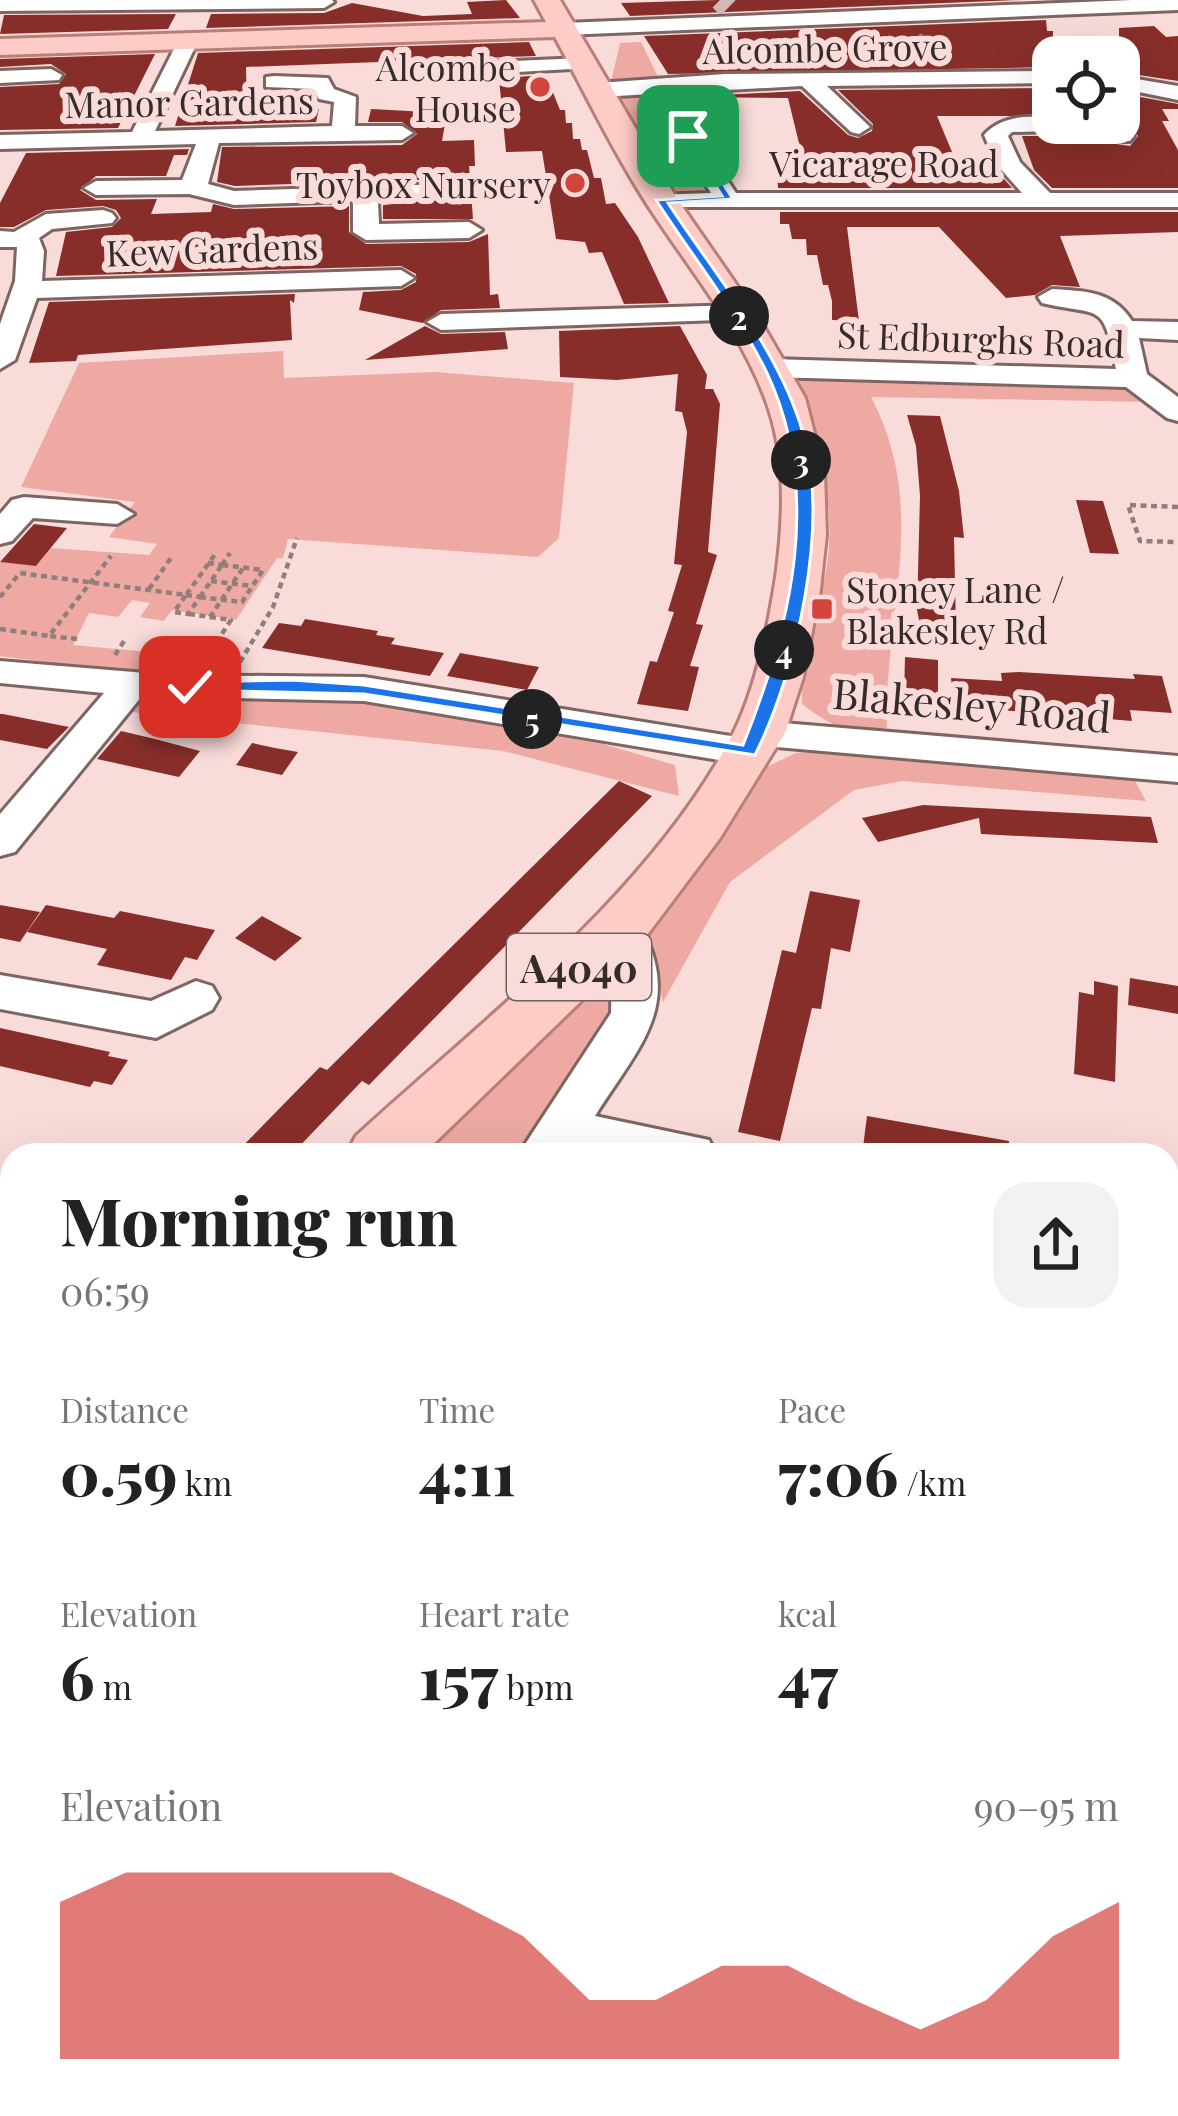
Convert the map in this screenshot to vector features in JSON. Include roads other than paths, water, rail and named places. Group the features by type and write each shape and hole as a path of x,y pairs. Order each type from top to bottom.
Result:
{"main road":[{"name":"A4040","path":"392,1143 620,928 701,825 754,742 778,677 805,535 797,433 771,368 661,200 588,54 547,0"},
{"path":"376,38 588,54"},
{"path":"0,48 376,38 588,54"}],"street":[{"path":"0,4 324,2"},
{"path":"631,38 914,26 1178,4"},
{"path":"728,8 774,22"},
{"path":"464,69 588,54 774,22 1178,16"},
{"path":"140,138 187,44"},
{"name":"Alcombe Grove","path":"588,54 693,81 1032,77"},
{"path":"0,77 51,75"},
{"name":"Manor Gardens","path":"7,144 343,134 345,97 327,94 320,83 274,82"},
{"path":"809,82 859,127"},
{"path":"1140,86 1178,93"},
{"path":"667,107 728,199"},
{"path":"7,144 40,109"},
{"path":"1032,126 1006,125 996,135 1009,165 1042,199"},
{"path":"343,134 402,133"},
{"path":"196,187 196,169 210,136"},
{"path":"655,144 693,144"},
{"path":"10,239 97,198 196,187 258,208 364,194 447,191"},
{"path":"364,194 366,232 469,230"},
{"name":"Vicarage Road","path":"661,200 1178,200"},
{"path":"0,360 26,290 32,244 10,239"},
{"name":"Kew Gardens","path":"26,290 400,278"},
{"path":"1052,297 1094,300 1113,309 1123,329 1133,378"},
{"path":"441,322 738,314"},
{"path":"1123,329 1178,331"},
{"name":"St Edburghs Road","path":"771,368 1133,378 1178,412"},
{"path":"0,534 24,507 117,514"},
{"name":"Blakesley Road","path":"0,672 131,684 364,689 754,742 1158,768"},
{"path":"0,842 131,684"},
{"path":"1158,768 1178,795"},
{"path":"552,1143 634,1015 635,966 620,928"},
{"path":"0,992 156,1021 196,998"}],"tunnel":[{"path":"720,0 728,8"}],"place":[{"name":"Alcombe House","path":"540,87"},
{"name":"Toybox Nursery","path":"575,183"},
{"name":"Stoney Lane / Blakesley Rd","path":"822,609"}]}
